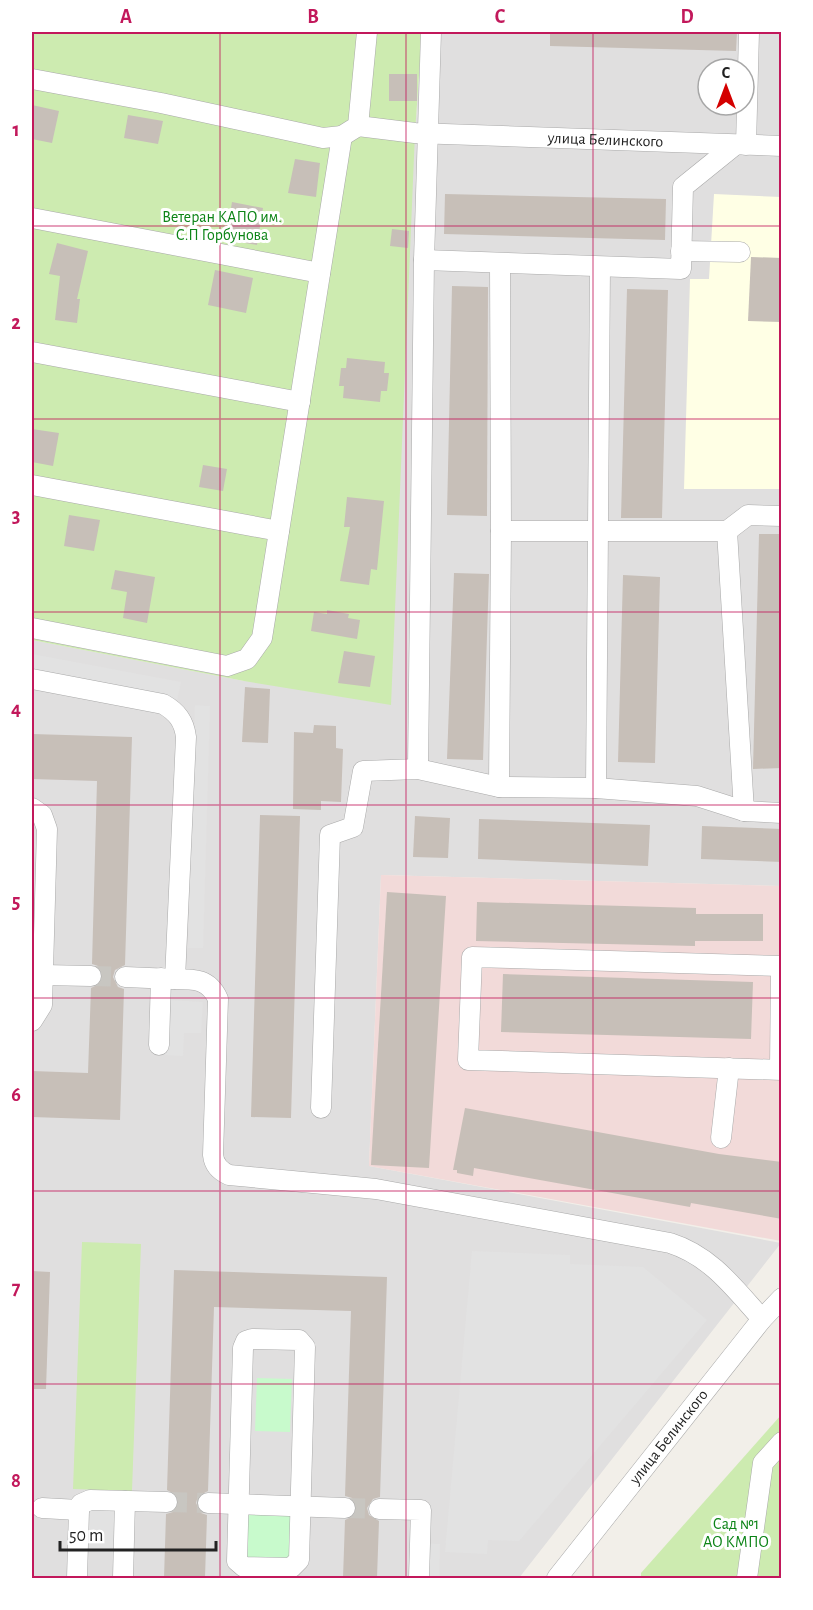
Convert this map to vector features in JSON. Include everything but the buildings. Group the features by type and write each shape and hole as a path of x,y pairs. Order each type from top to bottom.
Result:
{"street":[{"path":"32,628 227,666 247,659 262,638 320,273 350,131 367,32"},
{"path":"418,769 424,260 431,32"},
{"path":"424,260 681,269 683,188 740,145 749,32"},
{"name":"улица Белинского","path":"32,79 161,103 323,138 350,131 782,146"},
{"path":"32,218 320,273"},
{"path":"681,251 740,252"},
{"path":"499,787 500,264"},
{"path":"596,788 600,267"},
{"path":"32,352 300,402"},
{"path":"32,485 279,531"},
{"path":"501,531 727,531 748,514 782,516"},
{"path":"727,531 744,811"},
{"path":"32,679 163,704 177,714 183,723 186,737 168,979 159,1045"},
{"path":"321,1108 330,835 353,827 363,771 418,769 499,787 596,788 697,796 744,811 782,813"},
{"path":"32,808 42,815 47,829 42,1005 32,1021"},
{"path":"472,957 781,966 781,1070 468,1060 472,957"},
{"path":"43,975 91,976"},
{"path":"125,977 204,982 214,990 218,999 213,1155 215,1164 222,1172 229,1175 376,1189 670,1243 690,1250 710,1263 762,1319"},
{"path":"721,1138 729,1068"},
{"name":"улица Белинского","path":"557,1578 762,1319 782,1298"},
{"path":"252,1339 299,1340 305,1349 301,1507 299,1560 296,1566 291,1568 244,1567 238,1564 236,1558 244,1344 252,1339"},
{"path":"747,1578 763,1463 782,1442"},
{"path":"77,1578 81,1504 90,1500 167,1502"},
{"path":"123,1578 125,1501"},
{"path":"208,1503 345,1508"},
{"path":"42,1508 79,1510"},
{"path":"380,1509 421,1510 419,1578"}],"shaded area":[{"path":"422,32 781,32 781,886 381,875 369,1166 781,1243 519,1578 32,1578 32,640 244,681 415,133"},
{"path":"714,194 781,197 781,489 684,489 690,279 709,279"},
{"path":"32,654 181,682 177,700 32,672"},
{"path":"195,705 210,706 203,948 188,948"},
{"path":"381,875 781,886 781,1241 369,1166"},
{"path":"168,1000 203,1002 201,1033 184,1033 183,1056 165,1055"},
{"path":"472,1251 570,1255 570,1264 643,1267 707,1320 519,1541 488,1540 487,1554 445,1552"},
{"path":"84,1507 117,1508 116,1553 83,1552"},
{"path":"425,1543 440,1544 439,1578 424,1578"}],"green space":[{"name":"Ветеран КАПО им. С.П Горбунова","path":"32,32 422,32 415,133 391,705 244,681 32,640"},
{"path":"82,1242 141,1244 132,1491 73,1489"},
{"path":"257,1378 292,1379 290,1432 255,1431"},
{"name":"Сад №1 АО КМПО","path":"781,1415 781,1578 641,1578 641,1573"},
{"path":"246,1510 294,1511 292,1560 244,1559"}],"tunnel":[{"path":"91,976 125,977"},
{"path":"167,1502 208,1503"},
{"path":"345,1508 379,1509"}]}
